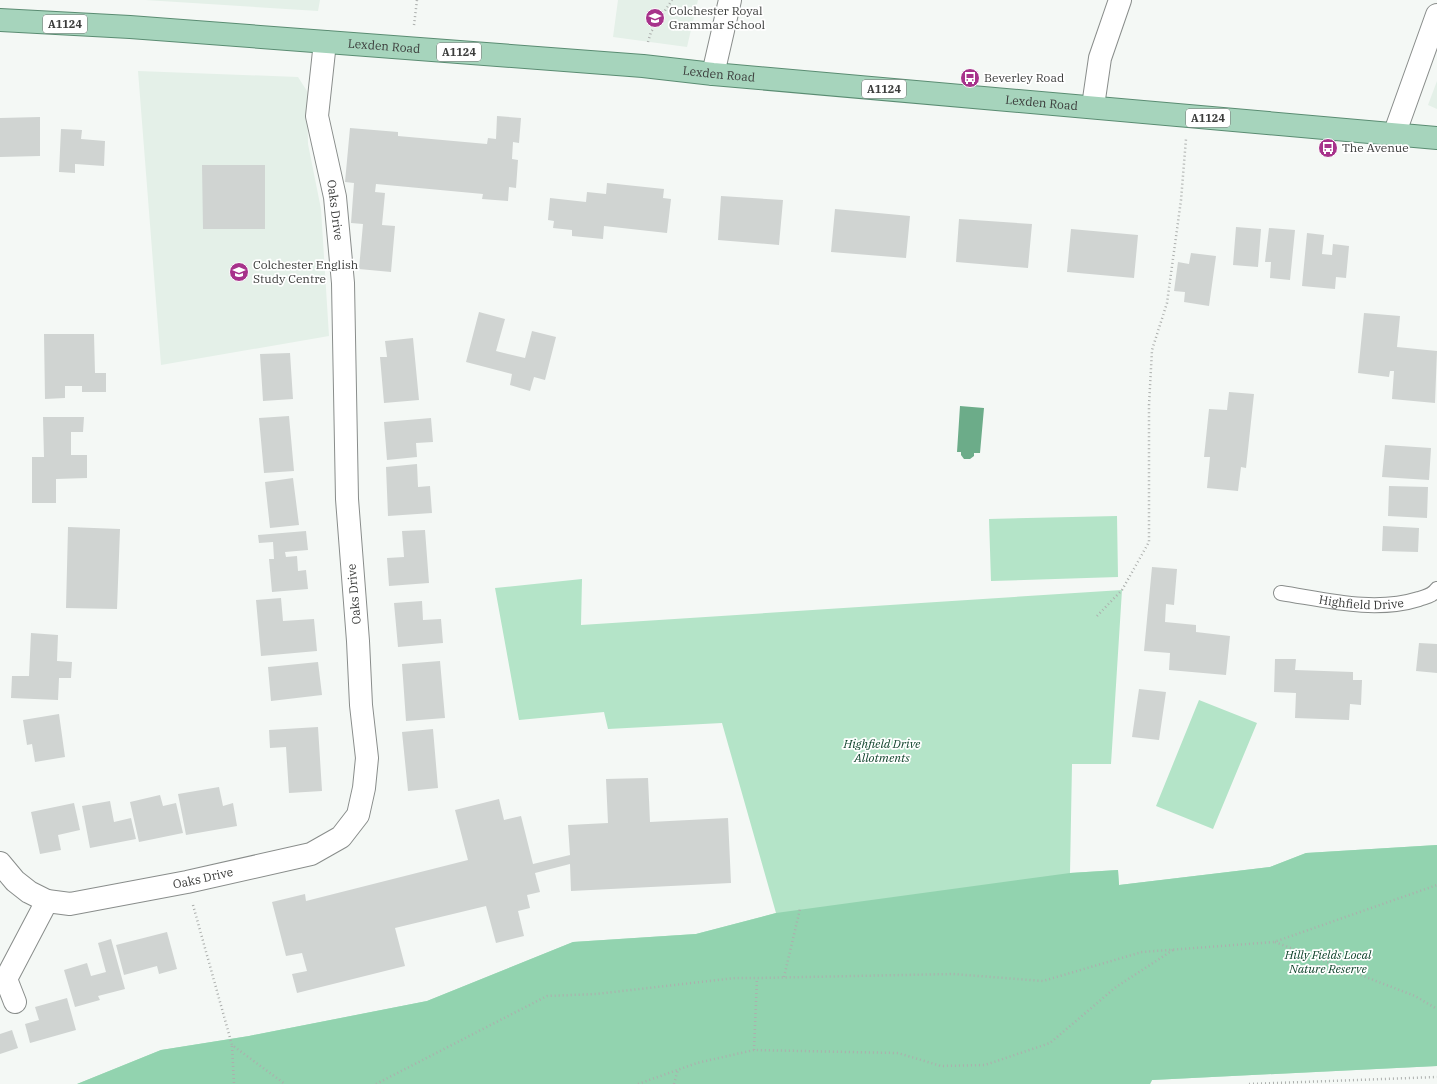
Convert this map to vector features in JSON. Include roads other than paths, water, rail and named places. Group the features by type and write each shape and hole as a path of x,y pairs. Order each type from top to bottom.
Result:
{"main road":[{"name":"Lexden Road","path":"0,20 130,27 642,66 713,74 1093,106 1437,138"}],"street":[{"path":"713,74 730,0"},
{"path":"1093,106 1100,58 1120,0"},
{"path":"1394,135 1437,15"},
{"name":"Oaks Drive","path":"0,863 15,881 29,892 47,901 70,904 187,882 311,854 341,837 358,815 364,788 367,758 361,705 358,641 347,499 343,283 335,197 317,116 325,42"},
{"path":"15,1002 3,979 47,901"}],"lane":[{"name":"Highfield Drive","path":"1281,593 1372,606 1402,604 1433,594 1437,589"}],"place":[{"name":"Colchester Royal Grammar School","path":"655,18"},
{"name":"Beverley Road","path":"970,78"},
{"name":"The Avenue","path":"1328,148"},
{"name":"Colchester English Study Centre","path":"239,272"}],"park label":[{"name":"Highfield Drive Allotments","path":"882,751"},
{"name":"Hilly Fields Local Nature Reserve","path":"1328,962"}]}
